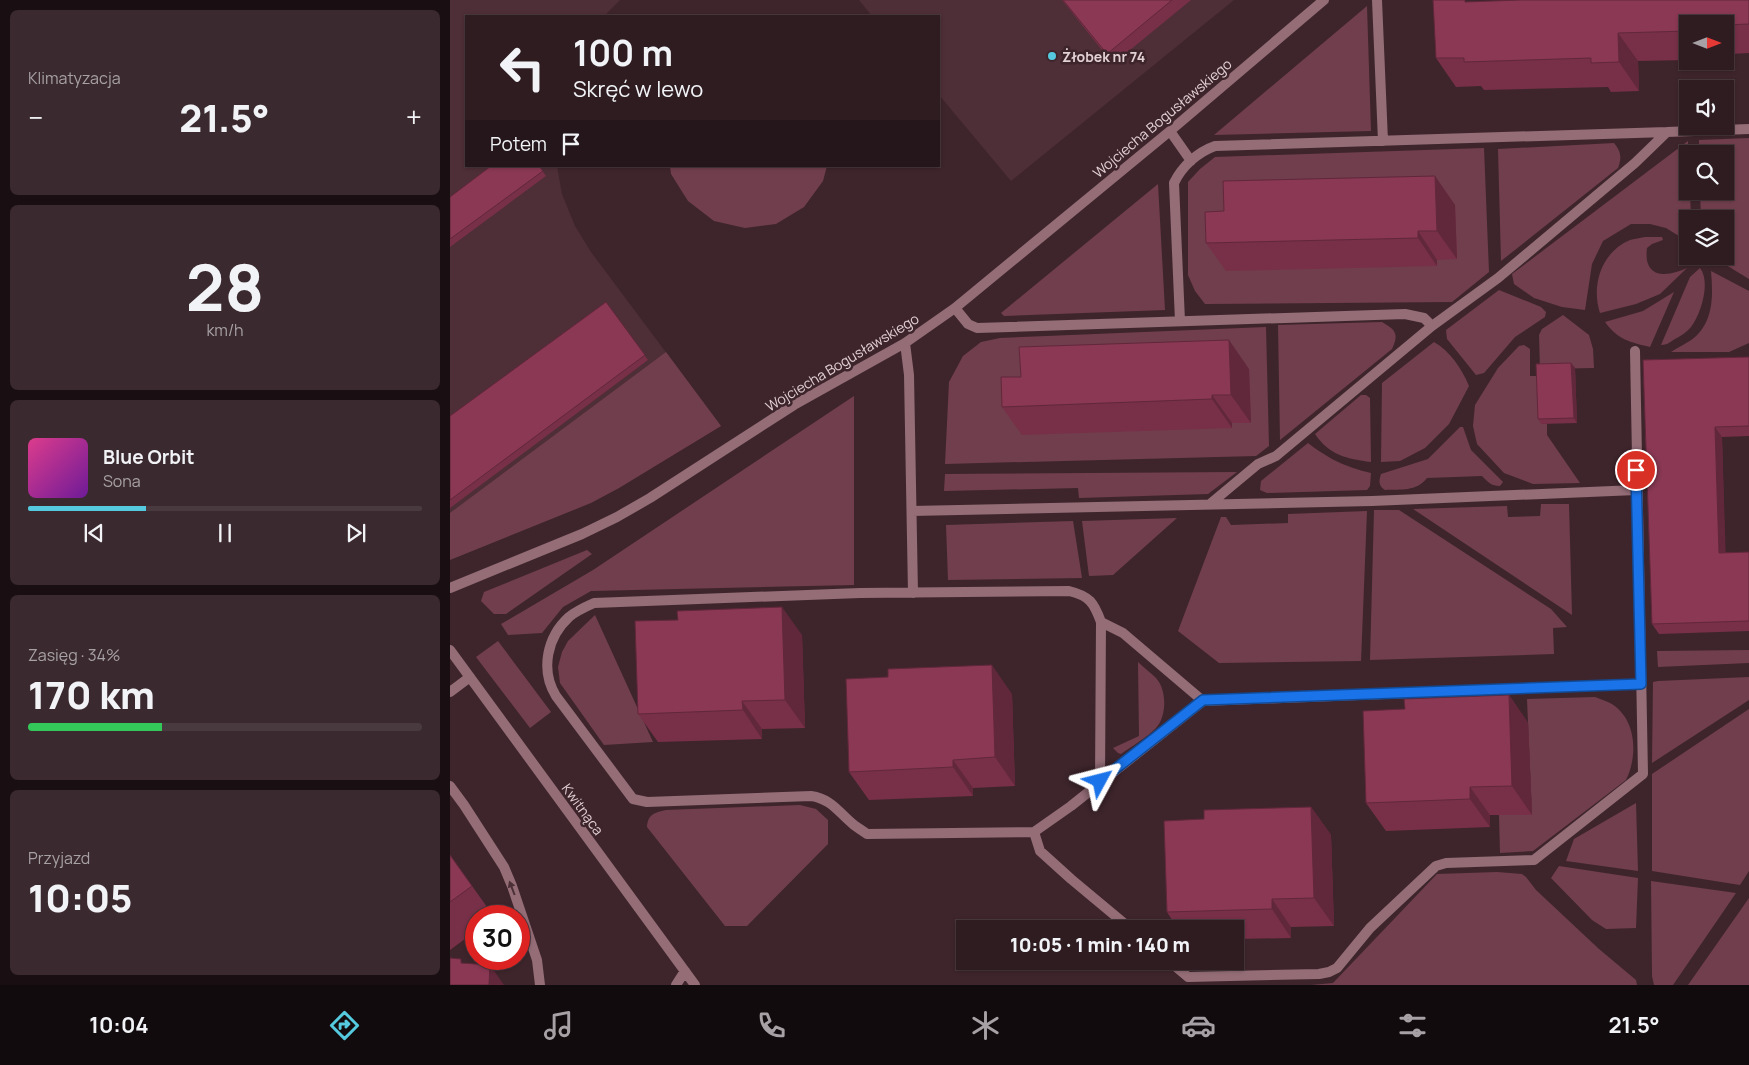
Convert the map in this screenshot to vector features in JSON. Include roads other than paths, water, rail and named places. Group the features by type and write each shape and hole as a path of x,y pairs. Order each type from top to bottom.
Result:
{"street":[{"name":"Wojciecha Bogusławskiego","path":"450,588 582,534 617,517 650,498 794,405 905,343 955,308 1170,132 1324,0"},
{"path":"1377,0 1383,141"},
{"path":"1180,321 1174,182 1179,171 1208,148 1215,146 1749,129"},
{"path":"1170,132 1191,161"},
{"path":"1209,504 1258,464 1276,456 1432,326 1498,278 1635,163 1667,132"},
{"path":"955,308 968,324 977,328 1406,314 1424,318 1432,326"},
{"path":"905,343 909,375 913,593"},
{"path":"1180,970 1188,977 1319,974 1329,972 1337,968 1370,928 1436,866 1446,863 1534,860 1642,774 1635,350"},
{"path":"912,511 1372,501 1636,490"},
{"path":"1100,781 1101,622 1094,604 1077,593 1069,591 822,594 594,603 571,616 555,634 549,650 547,663 550,684 559,702 633,799 647,802 811,796 822,798 841,811 854,825 867,834 1034,832 1071,806 1203,700 1641,684"},
{"path":"1101,622 1122,633 1203,700"},
{"name":"Kwitnąca","path":"450,650 695,985"},
{"path":"450,692 470,677"},
{"path":"450,786 464,804 504,867 537,960 540,985"},
{"path":"1034,832 1040,851 1120,920"},
{"path":"676,985 685,971"}],"place":[{"name":"Żłobek nr 74","path":"1052,56"}]}
